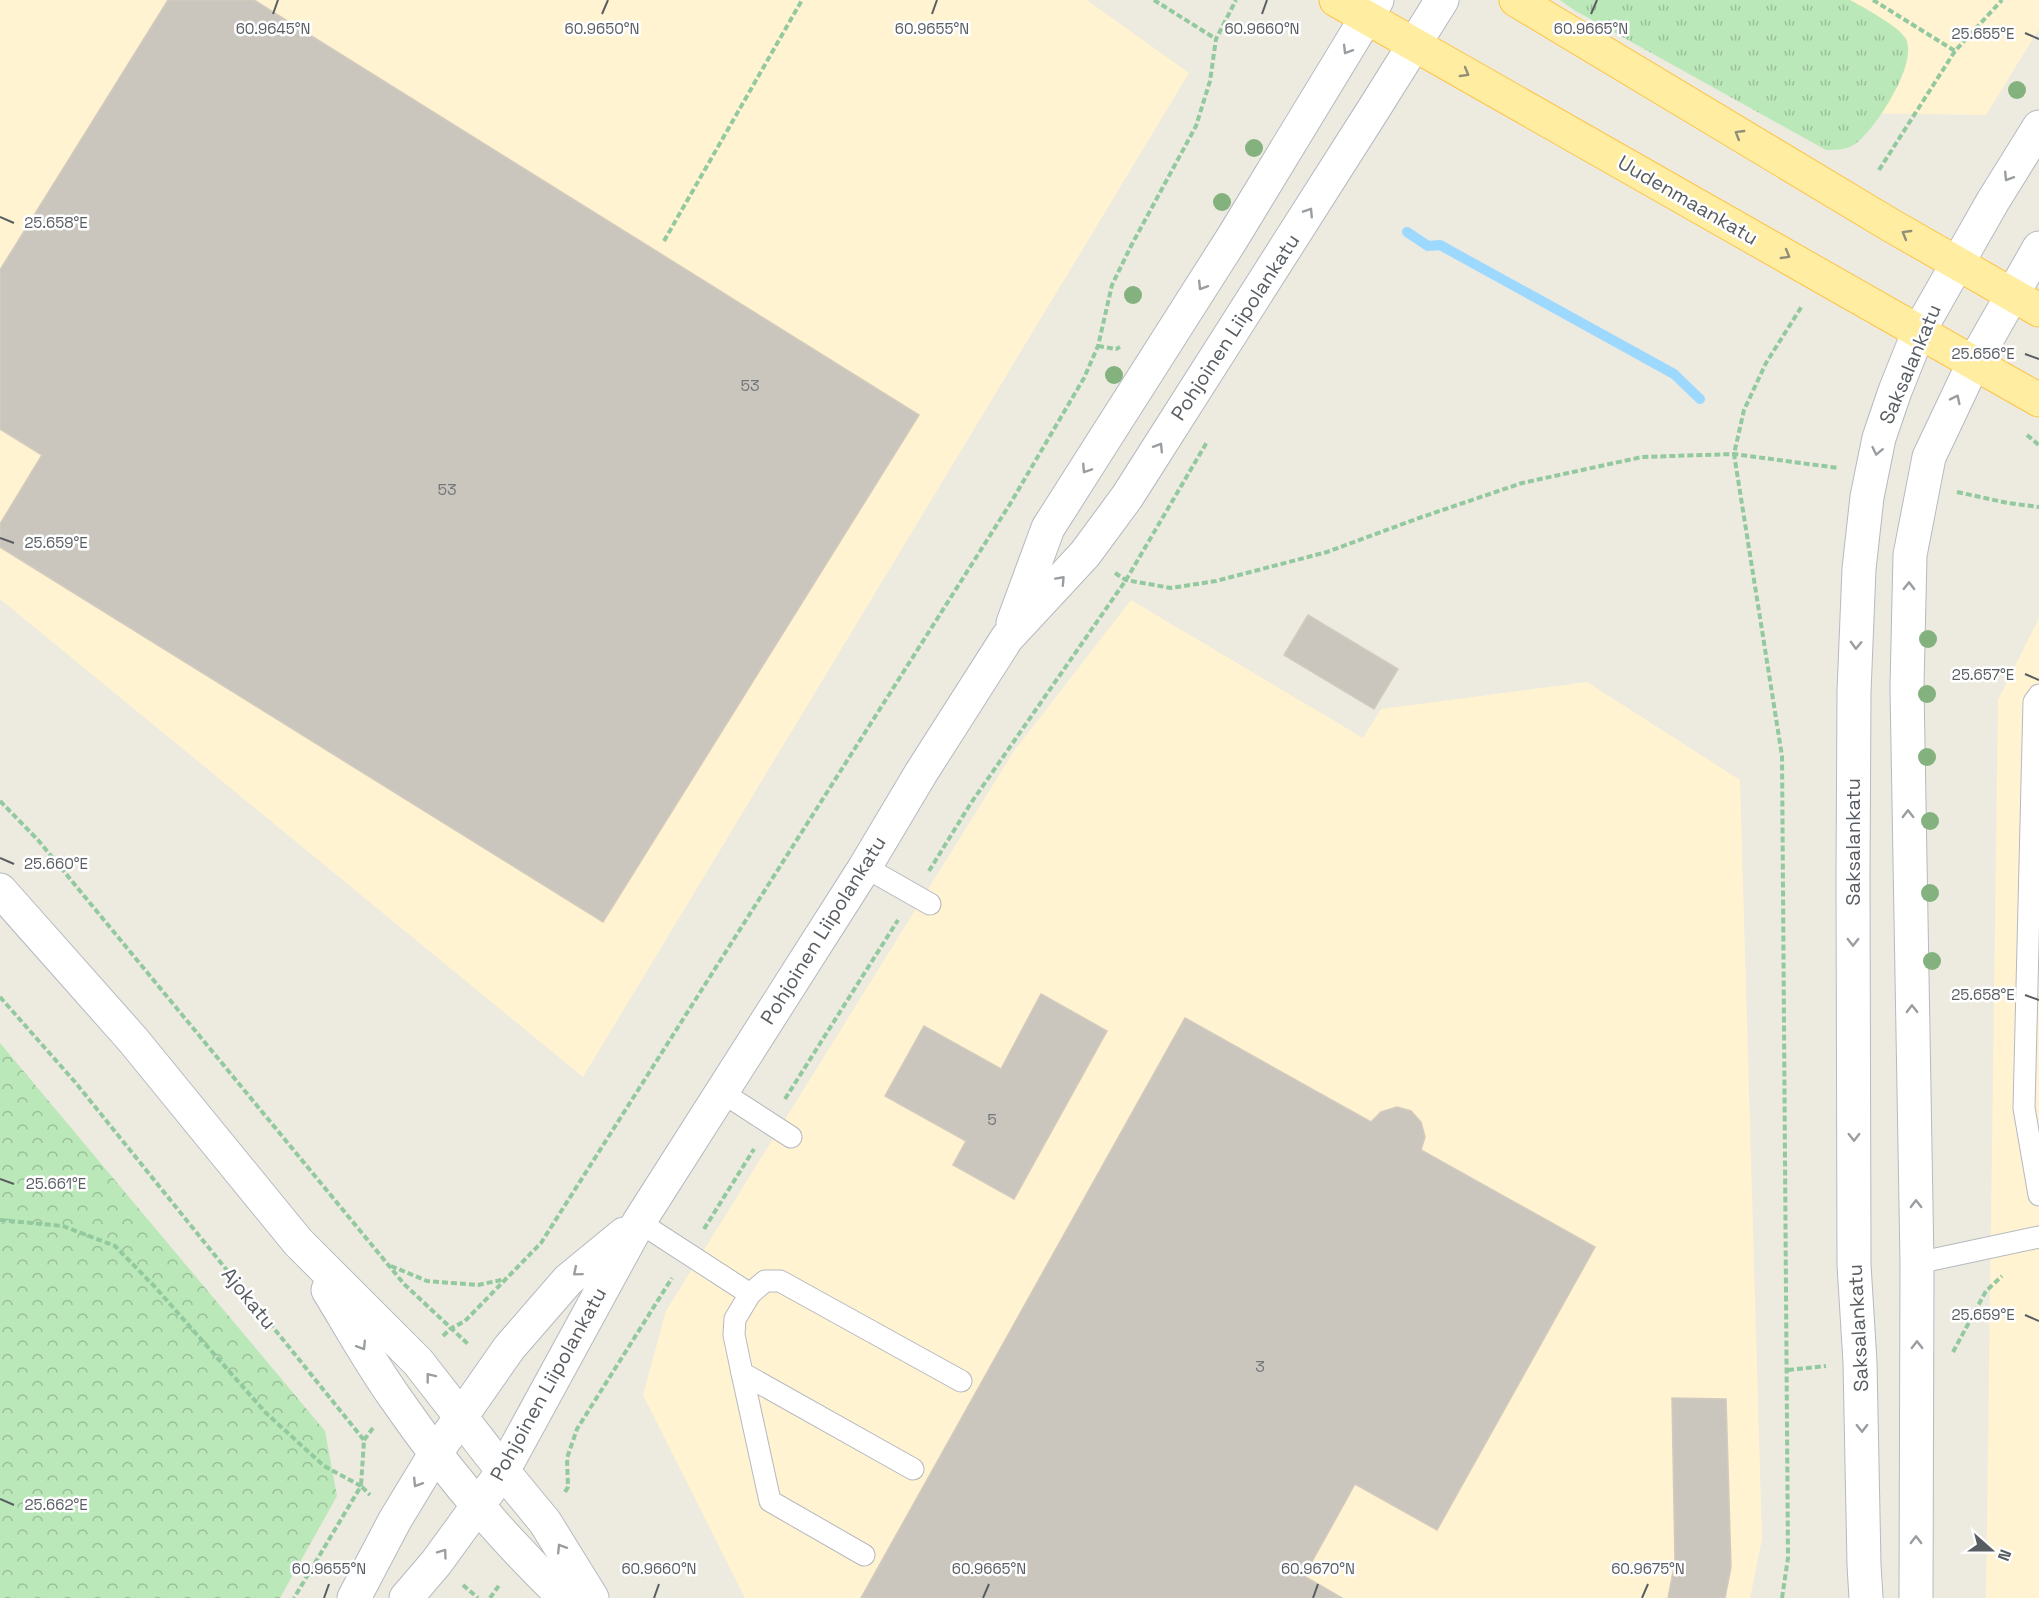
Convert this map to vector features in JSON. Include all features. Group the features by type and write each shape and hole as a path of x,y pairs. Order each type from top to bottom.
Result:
{"main road":[{"name":"Uudenmaankatu","path":"1336,0 1372,9 1414,45 2039,400"},
{"path":"1516,0 1892,226 2025,302"}],"street":[{"name":"Pohjoinen Liipolankatu","path":"406,1598 436,1563 503,1471 639,1222 720,1091 865,867 921,773 1007,638 1085,554 1127,496 1442,0"},
{"name":"Pohjoinen Liipolankatu","path":"1007,638 1048,528 1233,237 1372,9"},
{"name":"Saksalankatu","path":"1866,1598 1860,1362 1854,1253 1853,797 1859,569 1867,497 1879,438 1919,331 2039,127"},
{"path":"1916,1598 1917,1263 1906,687 1910,555 1929,457 1974,362 2025,302 2039,248"},
{"path":"0,890 133,1040 298,1242 418,1362 545,1522 592,1598"},
{"name":"Pohjoinen Liipolankatu","path":"354,1598 395,1520 435,1454 509,1348 568,1280 639,1222"},
{"path":"298,1242 394,1397 435,1454 521,1556 565,1598"}],"lane":[{"path":"2039,695 2034,702 2024,1108 2039,1195"},
{"path":"865,867 922,900"},
{"path":"720,1091 791,1137"},
{"path":"639,1222 750,1294"},
{"path":"1917,1263 2039,1237"},
{"path":"864,1555 770,1501 734,1335 735,1319 750,1294 765,1281 780,1281 961,1381"},
{"path":"742,1372 914,1469"}],"path":[{"path":"664,241 802,0"},
{"path":"1154,0 1216,39"},
{"path":"0,801 38,840 388,1265 427,1281 478,1285 507,1279 541,1243 1060,422 1098,346 1112,285 1196,126 1210,81 1216,39 1236,0"},
{"path":"1873,0 1955,51"},
{"path":"1879,170 1955,51 2002,0"},
{"path":"1782,1598 1788,1558 1788,1534 1782,756 1734,454 1744,410 1766,363 1806,299"},
{"path":"2024,432 2039,445"},
{"path":"545,1522 568,1487 567,1458 577,1429 770,1124 922,900 971,803 1126,580 1209,439"},
{"path":"1126,580 1171,588 1216,581 1327,552 1522,483 1642,457 1734,454 1839,468"},
{"path":"1957,492 2039,507"},
{"name":"Ajokatu","path":"0,997 75,1083 364,1440 361,1486"},
{"path":"0,1220 63,1226 115,1246 155,1287 266,1413 324,1466 361,1486 395,1520"},
{"path":"1950,1359 1986,1291 2004,1274"},
{"path":"294,1598 361,1486"},
{"path":"489,1598 521,1556"},
{"path":"436,1563 478,1598"}],"shaded area":[{"path":"0,0 1087,0 1189,73 583,1077 0,599"},
{"path":"1672,0 2039,0 2039,29 1986,115 1844,113"},
{"path":"1131,600 1363,738 1381,709 1587,682 1740,780 1762,1539 1750,1598 745,1598 643,1395 666,1311 1014,751"},
{"path":"2039,618 2039,1598 1986,1598 1998,700"}],"green space":[{"path":"1560,0 1850,0 1881,18 1902,34 1906,39 1908,50 1906,63 1886,107 1868,132 1848,148 1826,150 1574,10"},
{"path":"0,1043 325,1431 337,1496 280,1598 0,1598"}],"building":[{"path":"168,0 254,0 919,415 603,922 0,547 0,524 42,455 0,429 0,270"},
{"path":"1308,615 1398,669 1374,709 1284,655"},
{"path":"1041,994 1107,1031 1014,1199 953,1165 966,1141 885,1096 924,1026 1001,1069"},
{"path":"1185,1018 1371,1122 1381,1112 1397,1107 1411,1111 1421,1122 1425,1137 1421,1150 1595,1247 1437,1530 1355,1484 1304,1576 1342,1598 861,1598"},
{"path":"1672,1398 1726,1399 1731,1567 1725,1598 1668,1598 1675,1562"}],"waterway":[{"path":"1407,232 1428,246 1440,245 1674,374 1700,399"}]}
